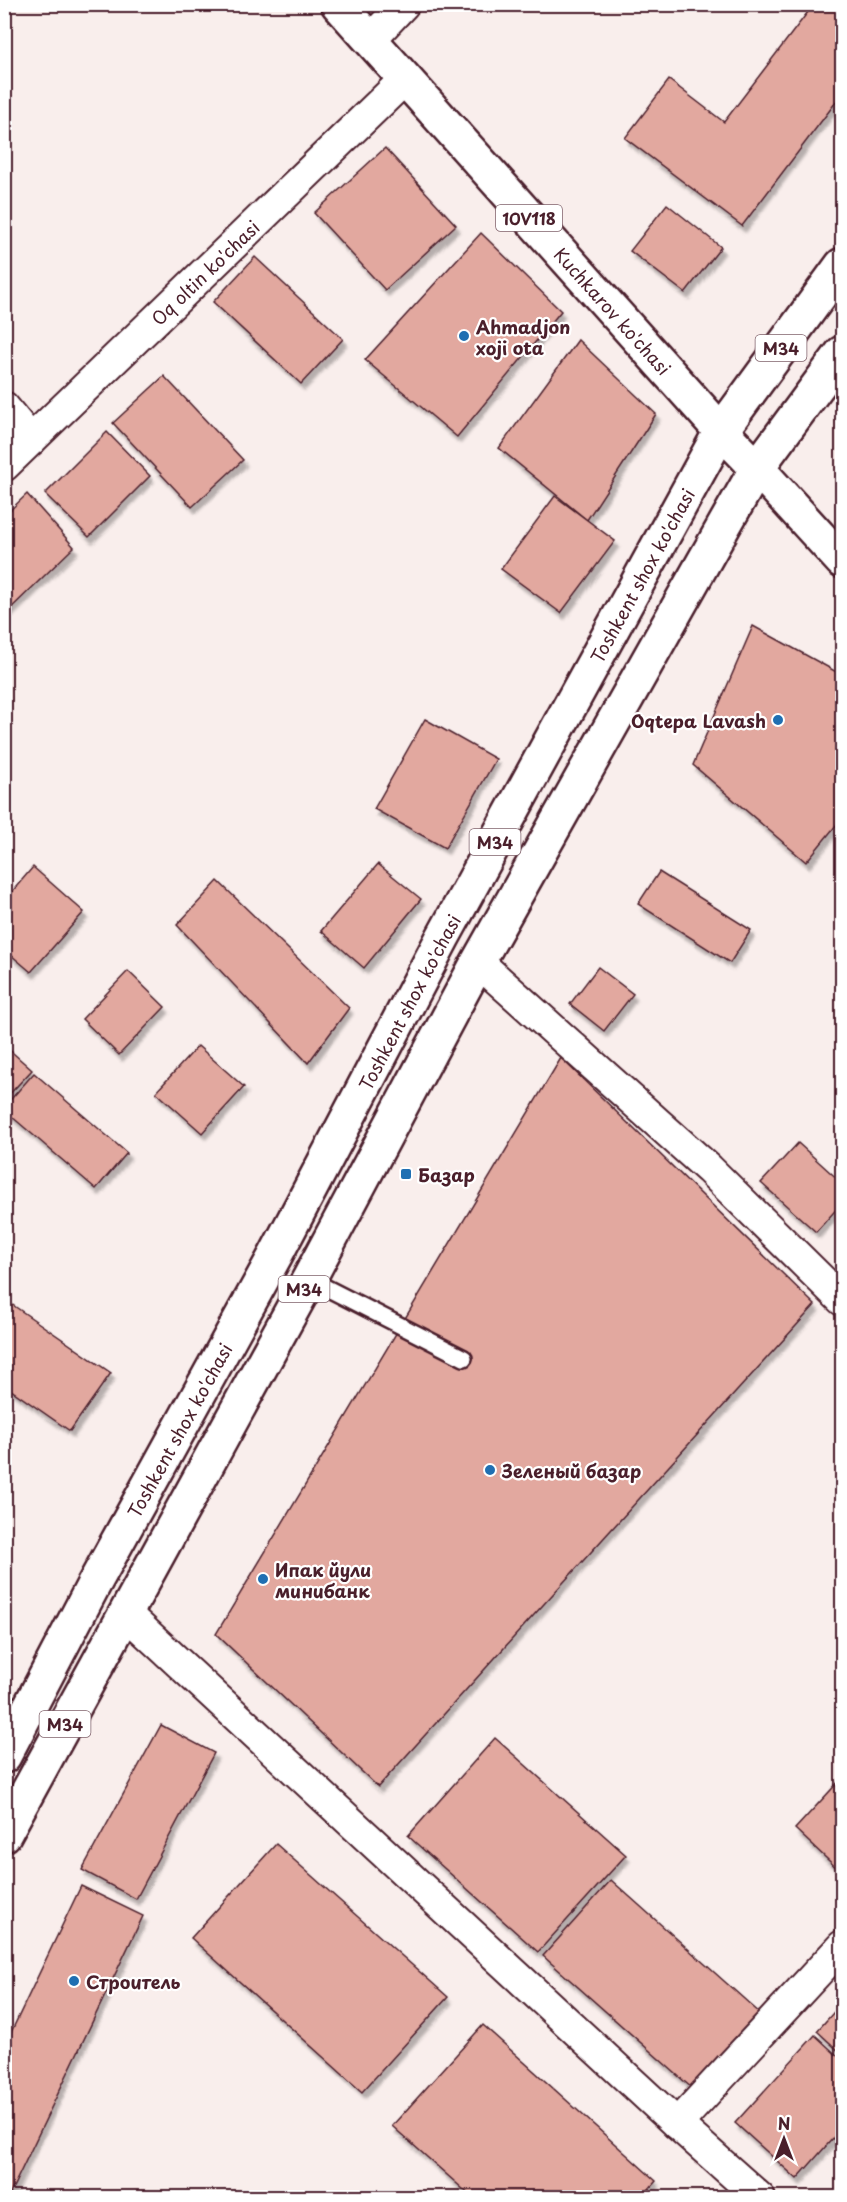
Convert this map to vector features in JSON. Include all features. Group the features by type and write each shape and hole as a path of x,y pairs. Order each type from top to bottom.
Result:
{"main road":[{"name":"Kuchkarov ko'chasi","path":"338,4 721,431 843,561"},
{"name":"Toshkent shox ko'chasi","path":"4,1756 93,1586 275,1256 443,937 721,431 843,265"},
{"name":"M34","path":"4,1835 309,1279 478,962 757,468 843,353"}],"street":[{"path":"370,40 404,4"},
{"name":"Oq oltin ko'chasi","path":"4,466 405,79"},
{"path":"4,407 31,440"},
{"path":"478,962 709,1169 843,1300"},
{"path":"124,1614 760,2198"},
{"path":"677,2124 843,1946"}],"lane":[{"path":"309,1279 464,1358"}],"building":[{"path":"814,4 842,4 842,94 742,226 625,138 669,80 724,122"},
{"path":"385,148 456,225 385,290 314,213"},
{"path":"667,204 721,247 685,293 630,251"},
{"name":"Ahmadjon xoji ota","path":"481,233 561,311 457,437 365,360"},
{"path":"255,257 343,339 301,384 213,302"},
{"path":"578,340 656,414 587,520 499,448"},
{"path":"164,376 243,460 192,507 113,423"},
{"path":"107,432 150,476 89,537 45,494"},
{"path":"27,494 74,547 4,615 4,516"},
{"path":"555,496 615,541 561,613 501,569"},
{"name":"Oqtepa Lavash","path":"753,626 842,675 842,818 806,862 693,765"},
{"path":"425,719 496,759 445,848 374,809"},
{"path":"378,864 421,899 364,968 321,931"},
{"path":"33,867 84,912 31,972 4,949 4,901"},
{"path":"659,872 751,930 730,963 638,904"},
{"path":"218,881 349,1008 308,1063 177,925"},
{"path":"598,967 633,994 604,1031 570,1004"},
{"path":"128,971 165,1007 119,1055 82,1019"},
{"path":"4,1045 32,1070 4,1100"},
{"path":"198,1046 244,1087 202,1133 156,1092"},
{"name":"Зеленый базар","path":"561,1058 815,1305 378,1787 216,1634"},
{"path":"34,1073 127,1153 96,1189 4,1110 4,1107"},
{"path":"798,1143 842,1183 842,1203 816,1232 761,1183"},
{"path":"4,1299 111,1373 70,1431 4,1385"},
{"path":"161,1725 214,1753 136,1899 82,1870"},
{"path":"495,1738 626,1855 538,1952 408,1836"},
{"path":"842,1778 842,1873 795,1829"},
{"path":"276,1844 448,1997 362,2092 191,1938"},
{"path":"611,1880 762,2015 694,2090 543,1956"},
{"name":"Строитель","path":"81,1886 143,1916 8,2198 4,2198 4,2047"},
{"path":"842,2003 842,2054 817,2031"},
{"path":"483,2025 656,2181 641,2198 473,2198 392,2126"},
{"path":"815,2035 842,2060 842,2128 797,2179 735,2123"}],"place":[{"name":"Ahmadjon xoji ota","path":"464,336"},
{"name":"Oqtepa Lavash","path":"778,720"},
{"name":"Базар","path":"406,1174"},
{"name":"Зеленый базар","path":"490,1470"},
{"name":"Ипак йули минибанк","path":"263,1579"},
{"name":"Строитель","path":"74,1981"}]}
